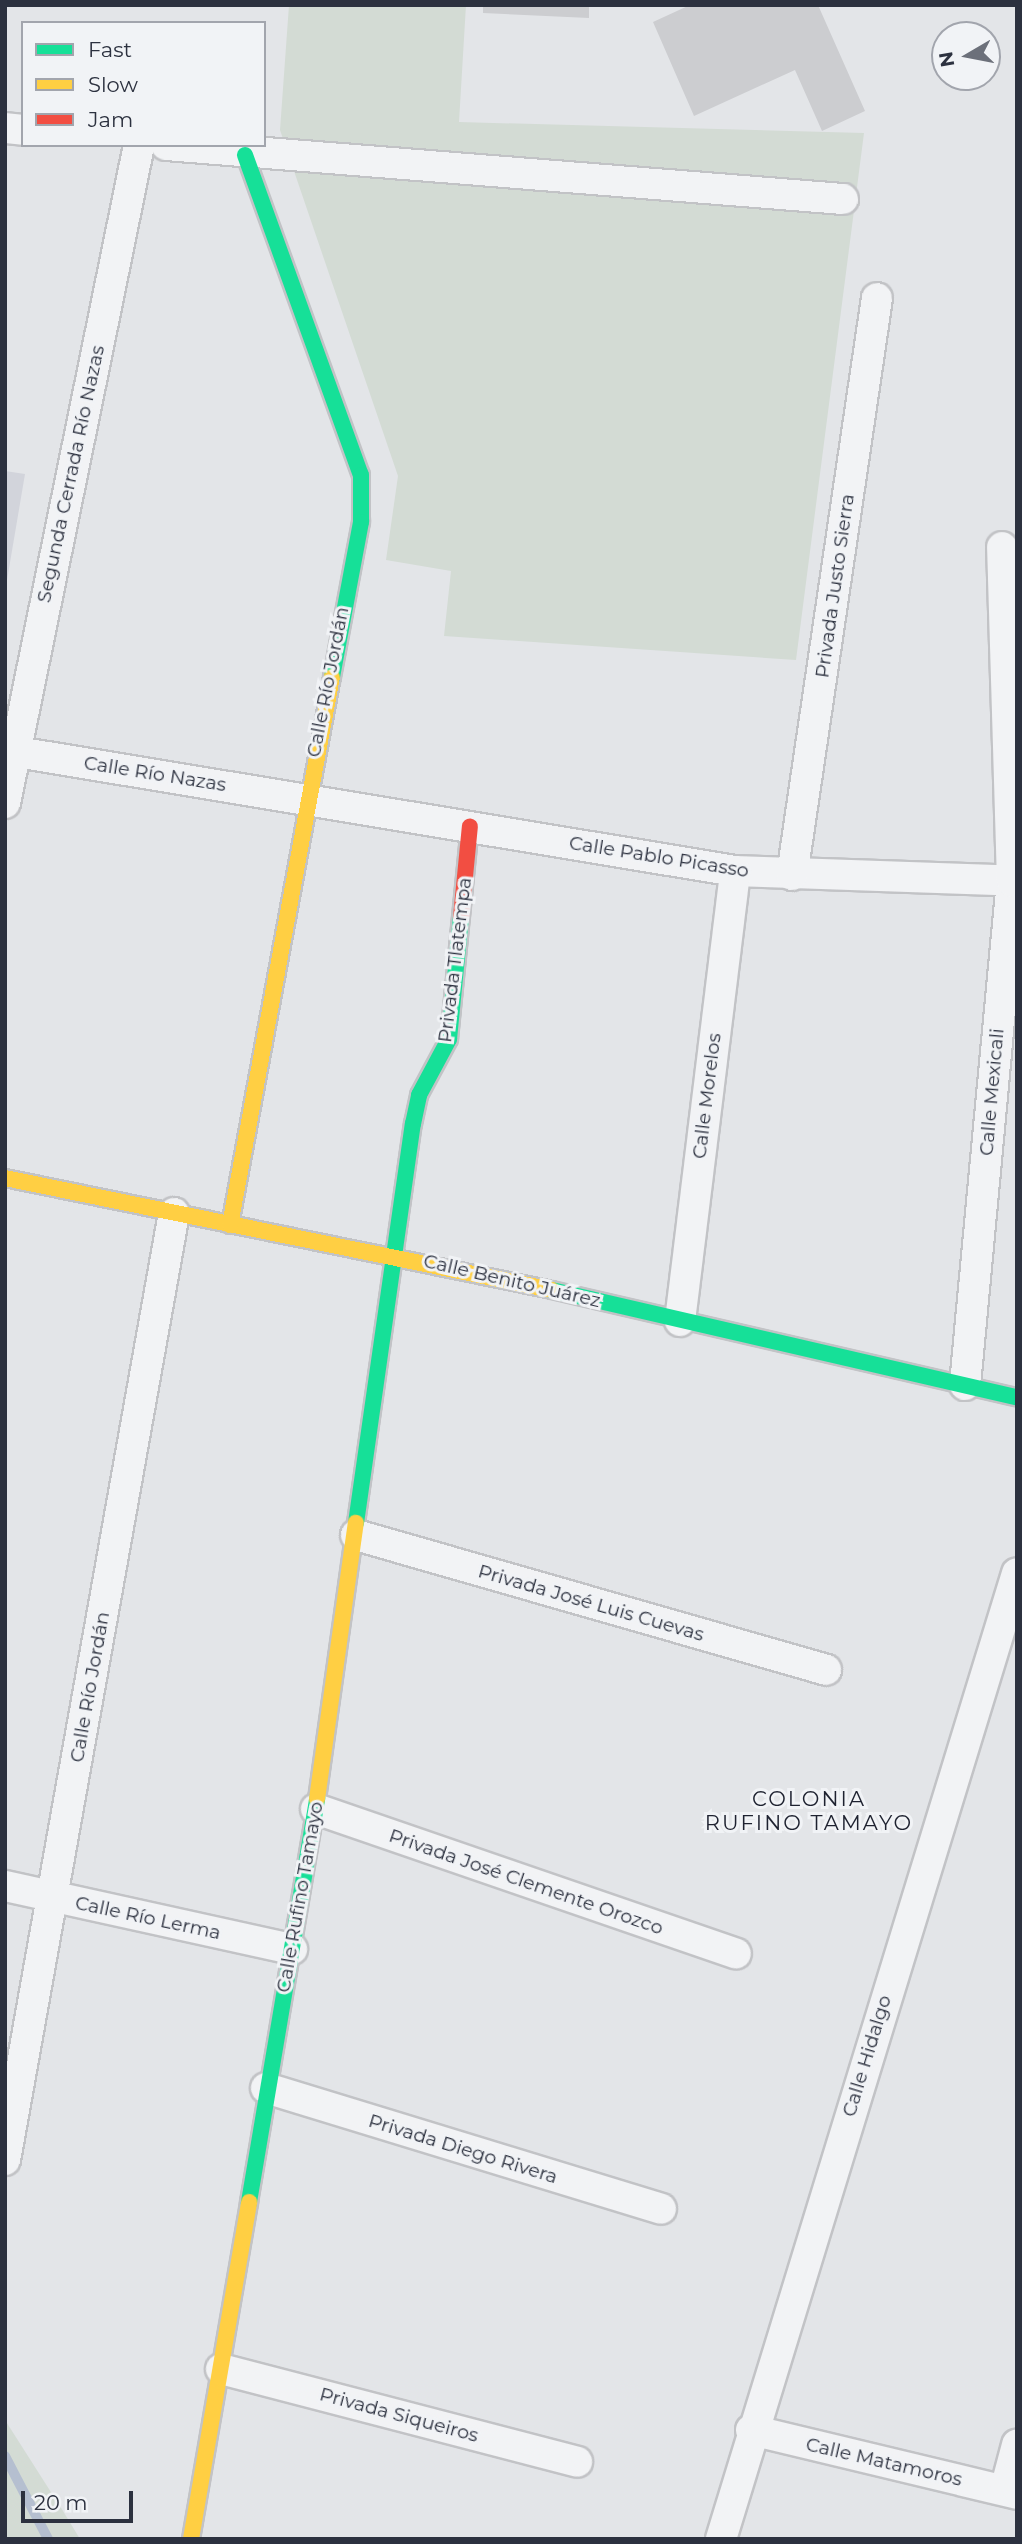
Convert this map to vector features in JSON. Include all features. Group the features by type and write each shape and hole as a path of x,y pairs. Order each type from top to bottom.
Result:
{"street":[{"name":"Segunda Cerrada Río Nazas","path":"5,803 9,751 139,147"},
{"path":"182,147 245,155 843,199"},
{"name":"Calle Río Jordán","path":"230,1225 305,798 361,522 361,475 245,155"},
{"name":"Privada Justo Sierra","path":"792,875 877,298"},
{"name":"Calle Mexicali","path":"965,1385 1014,881 1002,547"},
{"name":"Calle Río Nazas","path":"9,751 305,798"},
{"name":"Calle Pablo Picasso","path":"305,798 735,871 1014,881"},
{"name":"Privada Tlatempa","path":"393,1253 419,1095 449,1039 470,826"},
{"name":"Calle Morelos","path":"680,1321 735,871"},
{"name":"Calle Benito Juárez","path":"5,1178 230,1225 393,1253 1017,1397"},
{"name":"Calle Río Jordán","path":"5,2161 174,1213"},
{"name":"Calle Rufino Tamayo","path":"191,2539 266,2088 316,1809 393,1253"},
{"name":"Privada José Luis Cuevas","path":"356,1535 826,1670"},
{"name":"Calle Hidalgo","path":"721,2539 751,2430 1017,1573"},
{"name":"Privada José Clemente Orozco","path":"316,1809 736,1954"},
{"name":"Calle Río Lerma","path":"5,1886 292,1950"},
{"name":"Privada Diego Rivera","path":"266,2088 661,2209"},
{"name":"Privada Siqueiros","path":"221,2368 577,2462"},
{"name":"Calle Matamoros","path":"751,2430 1011,2492"},
{"path":"1011,2492 1017,2445"}],"shaded area":[{"path":"289,5 466,5 459,122 864,133 796,660 444,636 451,571 386,560 398,476 280,130"},
{"path":"5,471 25,474 5,592"},
{"path":"5,2420 63,2511 80,2539 5,2539"}],"building":[{"path":"483,5 589,5 589,18 483,13"},
{"path":"690,5 818,5 865,111 822,131 795,70 694,116 653,22"}],"waterway":[{"path":"5,2456 48,2539"}],"traffic: fast":[{"path":"245,155 361,475 361,522 332,677"},
{"path":"356,1523 413,1124 419,1095 449,1039 461,917"},
{"path":"552,1290 1017,1397"},
{"path":"249,2202 317,1799"}],"traffic: slow":[{"path":"230,1225 332,677"},
{"path":"5,1178 552,1290"},
{"path":"317,1799 356,1523"},
{"path":"191,2539 249,2202"}],"traffic: jam":[{"path":"461,917 470,826"}],"district":[{"name":"COLONIA RUFINO TAMAYO","path":"809,1811"}]}
